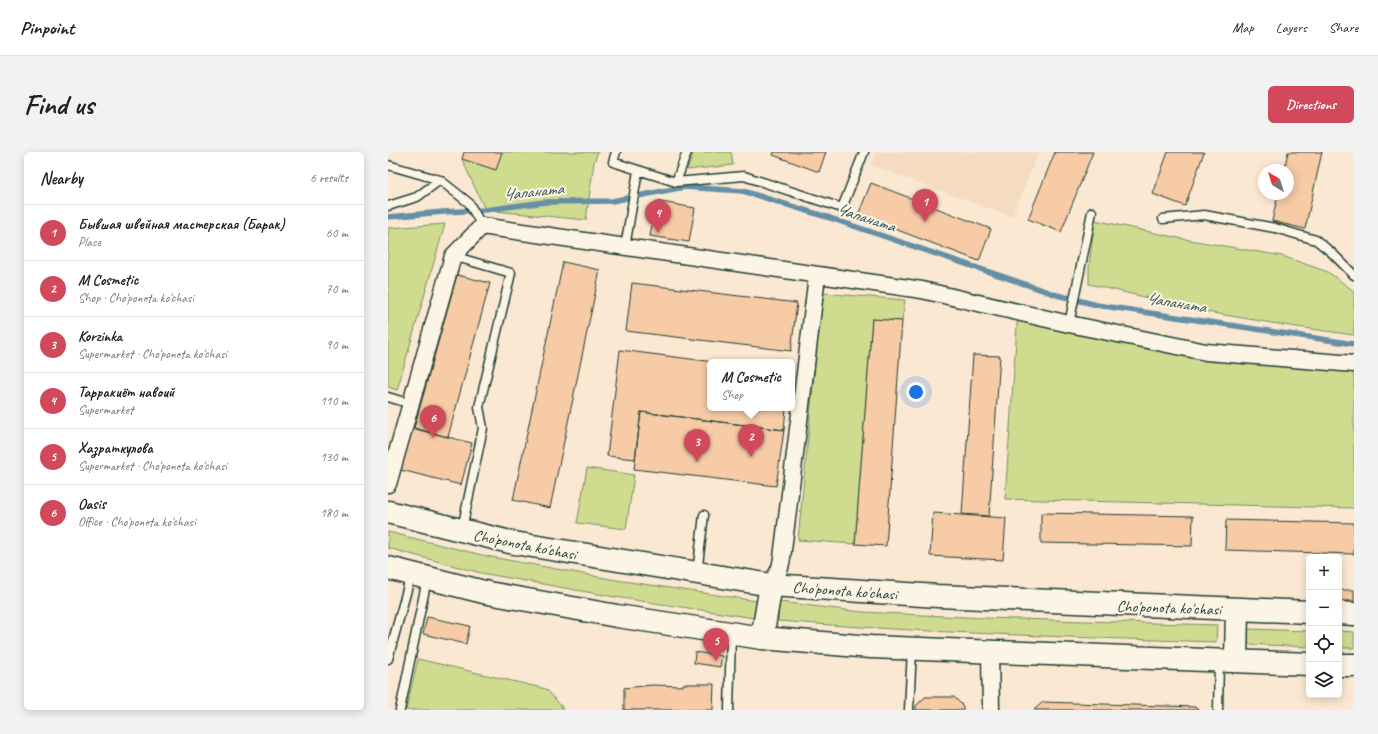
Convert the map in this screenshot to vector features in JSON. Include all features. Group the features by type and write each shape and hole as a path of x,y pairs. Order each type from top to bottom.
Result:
{"main road":[{"name":"Cho'ponota ko'chasi","path":"388,512 462,532 514,543 771,585 938,596 1306,612"},
{"path":"388,568 488,593 762,638 912,649 1306,664"},
{"path":"762,638 771,585"},
{"path":"1227,661 1237,609"},
{"path":"1342,614 1354,614"},
{"path":"1342,665 1354,665"}],"street":[{"path":"388,484 453,256 482,226 817,276 922,290 1069,324 1206,352 1354,364"},
{"path":"771,585 780,568 782,558 817,276"},
{"path":"990,652 991,710"}],"lane":[{"path":"616,152 613,162 676,182 744,176 842,208 864,152"},
{"path":"676,182 687,152"},
{"path":"388,165 440,180 469,203 482,226"},
{"path":"624,247 638,171"},
{"path":"388,206 417,197 440,180"},
{"path":"1069,324 1092,212"},
{"path":"1163,219 1204,215 1275,228 1316,240 1331,252 1354,275"},
{"path":"453,256 511,273 479,407 483,428 462,532"},
{"path":"388,397 411,404"},
{"path":"697,573 704,515"},
{"path":"388,659 419,576"},
{"path":"400,710 419,576"},
{"path":"729,710 731,634"},
{"path":"909,710 912,649"},
{"path":"1218,710 1227,661"}],"shaded area":[{"path":"876,152 1039,152 1012,217 871,165"}],"green space":[{"path":"502,152 598,152 594,162 586,220 485,210 462,159"},
{"path":"694,152 731,152 733,165 687,170"},
{"path":"1095,220 1178,238 1282,256 1328,272 1354,291 1354,335 1207,312 1089,284 1089,266"},
{"path":"445,224 397,390 388,387 388,228"},
{"path":"822,293 905,300 902,321 872,319 855,544 798,540"},
{"path":"1018,311 1206,352 1354,364 1354,508 1005,499"},
{"path":"587,468 634,475 626,529 577,523"},
{"path":"388,532 486,556 616,580 757,601 754,618 615,597 481,573 388,548"},
{"path":"779,602 862,612 984,618 1217,625 1216,642 942,632 778,621"},
{"path":"1248,629 1306,631 1306,647 1247,644"},
{"path":"1342,631 1354,632 1354,648 1342,648"},
{"path":"418,659 546,689 562,707 562,710 406,710"}],"building":[{"path":"464,152 502,152 496,170 462,159"},
{"path":"774,152 826,152 819,172 773,155"},
{"path":"1055,152 1093,152 1061,232 1028,219"},
{"path":"1168,152 1204,152 1185,206 1153,194"},
{"path":"1288,152 1322,152 1305,229 1272,221 1277,200 1294,200 1294,164 1285,164"},
{"path":"871,183 991,229 979,261 858,215"},
{"path":"656,201 695,208 689,242 650,236"},
{"path":"563,262 600,270 550,508 513,500"},
{"path":"457,275 490,283 448,437 414,428"},
{"path":"632,283 797,303 791,351 626,331"},
{"path":"872,319 902,321 886,546 855,544"},
{"path":"620,350 707,361 707,411 786,411 784,430 641,412 635,459 607,456"},
{"path":"973,355 1000,356 989,516 962,514"},
{"path":"641,412 784,430 776,486 634,469"},
{"path":"411,428 472,443 461,485 401,470"},
{"path":"933,513 1006,518 1003,560 930,556"},
{"path":"1041,513 1193,516 1192,546 1041,543"},
{"path":"1226,520 1354,523 1354,554 1225,550"},
{"path":"1342,590 1354,590 1354,601 1342,601"},
{"path":"427,617 470,626 466,644 423,634"},
{"path":"695,652 722,656 720,667 694,663"},
{"path":"683,684 714,684 713,710 624,710 624,688 652,685 683,686"},
{"path":"925,697 954,697 963,706 963,710 916,710 916,706"},
{"path":"1043,702 1195,707 1198,710 1034,710"}],"waterway":[{"name":"Чапаната","path":"388,217 485,210 545,202 612,201 684,187 743,191 830,218 1057,295 1097,305 1354,344"}],"place":[{"name":"Бывшая швейная мастерская (Барак)","path":"925,222"},
{"name":"Тарракиёт навоий","path":"658,233"},
{"name":"Oasis","path":"433,438"},
{"name":"M Cosmetic","path":"751,457"},
{"name":"Korzinka","path":"697,462"},
{"name":"Хазраткулова","path":"716,661"}]}
